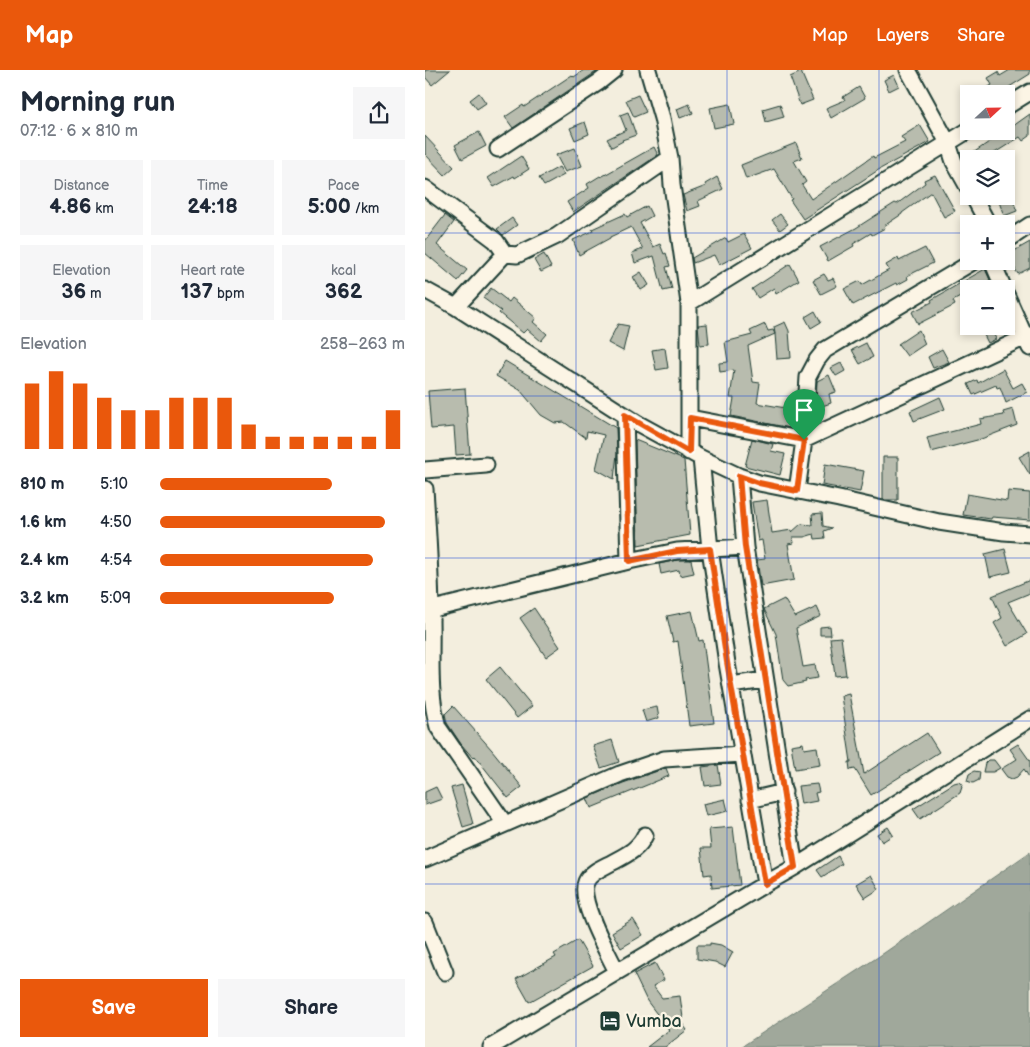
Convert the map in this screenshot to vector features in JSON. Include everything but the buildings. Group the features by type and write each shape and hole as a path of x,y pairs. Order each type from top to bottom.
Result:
{"street":[{"path":"498,149 614,70"},
{"path":"648,70 662,118 670,158 689,303 690,418 742,754 765,884"},
{"path":"908,70 948,143 954,162 960,173"},
{"path":"1015,101 1030,92"},
{"path":"689,303 960,136"},
{"path":"505,254 517,255 557,236 670,158"},
{"path":"425,188 496,241 505,254"},
{"path":"1015,235 1030,225"},
{"path":"456,307 505,254"},
{"path":"797,491 804,440 808,377 817,360 825,350 960,269"},
{"path":"425,290 456,307 625,415 695,455 739,476 759,483 939,522 1030,534"},
{"path":"690,418 804,440 1028,340 1015,313"},
{"path":"625,415 629,561"},
{"path":"425,470 486,465"},
{"path":"739,476 745,547 795,867"},
{"path":"425,489 430,678 434,714 438,727 505,824"},
{"path":"428,610 677,551 745,547"},
{"path":"731,685 765,680"},
{"path":"491,1047 795,867 1030,719"},
{"path":"425,859 620,774 664,759 742,754"},
{"path":"750,800 784,792"},
{"path":"617,972 585,904 583,890 586,880 596,871 633,850 642,843 645,835"},
{"path":"425,922 445,972"}],"shaded area":[{"path":"1030,852 1030,1047 741,1047 884,953"}],"place":[{"name":"Vumba","path":"610,1021"}],"route":[{"path":"625,415 689,452 690,418 804,440 797,491 759,483 739,476 745,547 795,867 765,884 727,662 710,549 677,551 629,561 625,415"}]}
